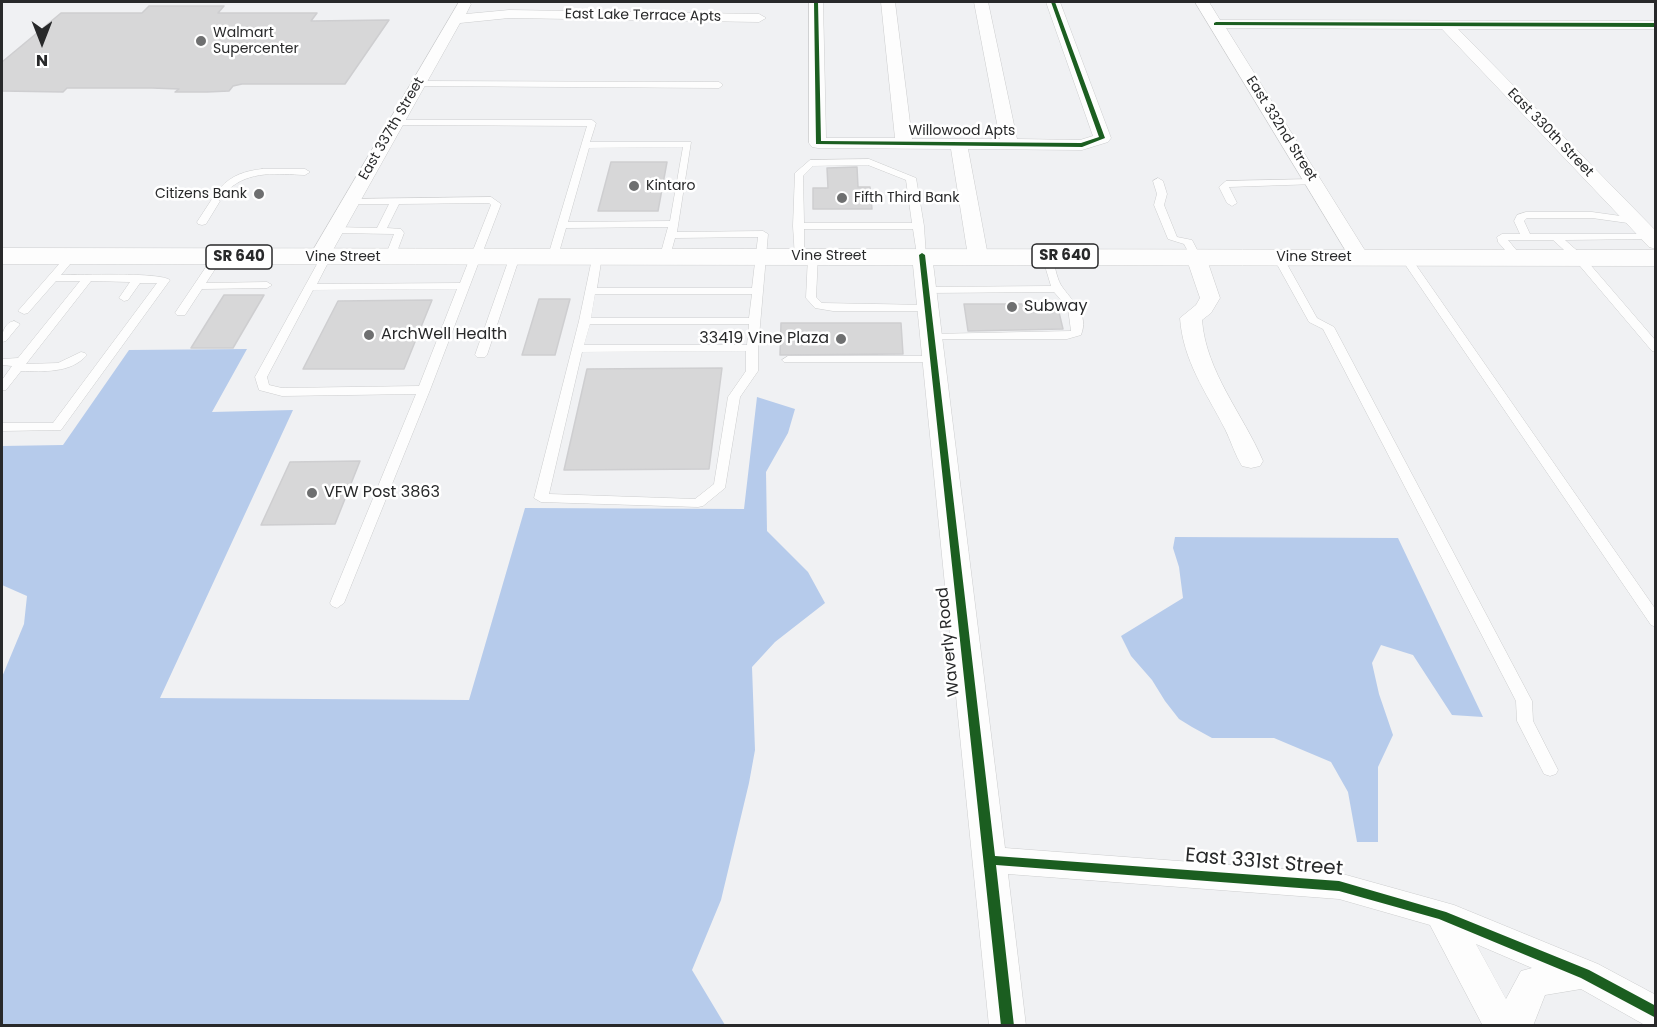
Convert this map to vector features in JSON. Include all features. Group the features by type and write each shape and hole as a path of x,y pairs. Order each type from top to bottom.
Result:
{"main road":[{"name":"Vine Street","path":"4,259 71,256 597,256 670,238 762,256 1405,257 1521,246 1578,257 1653,245"}],"street":[{"name":"East 337th Street","path":"323,257 334,230 465,2"},
{"name":"Willowood Apts","path":"816,2 818,143 1082,145 1102,138 1053,2"},
{"name":"Willowood Apts","path":"888,2 904,144"},
{"name":"Willowood Apts","path":"981,2 1010,145"},
{"name":"East 332nd Street","path":"1202,2 1359,257"},
{"name":"East Lake Terrace Apts","path":"451,25 509,14 759,18"},
{"path":"1216,24 1656,25"},
{"name":"East 330th Street","path":"1445,24 1635,221 1653,245"},
{"path":"451,25 483,32"},
{"name":"Willowood Apts","path":"959,145 978,256"},
{"name":"Waverly Road","path":"922,255 1008,1026"},
{"path":"1196,256 1210,298 1204,309 1191,318 1191,335 1205,377 1235,426 1251,461"},
{"name":"East 331st Street","path":"988,860 1339,886 1442,915 1585,974 1656,1013"},
{"path":"1442,915 1502,1026"},
{"path":"1514,1026 1520,1008 1534,982 1585,974"}],"lane":[{"path":"418,84 719,85"},
{"path":"397,122 592,123 554,256"},
{"path":"562,225 670,238 688,144 585,145"},
{"path":"922,255 911,178 869,162 810,163 798,176 798,226 806,256 811,298 819,306 833,309 1057,289"},
{"path":"225,188 231,181 248,174 305,172"},
{"path":"1158,181 1162,195 1159,205 1173,239 1188,242 1196,256"},
{"path":"1232,203 1224,187 1226,184 1313,182"},
{"path":"381,230 396,200"},
{"path":"202,222 215,201"},
{"path":"337,603 424,390 495,201 352,201"},
{"path":"1635,221 1592,215 1526,215 1519,221 1521,246 1554,236 1653,245"},
{"path":"798,226 919,226"},
{"path":"334,230 397,231 399,233 390,256"},
{"path":"1554,236 1578,257 1656,349"},
{"path":"24,311 71,256"},
{"path":"481,355 515,256"},
{"path":"597,256 585,321 541,498 698,503 720,485 734,397 752,371 752,348 762,256"},
{"path":"788,360 1068,336 1077,333 1078,320 1070,298 1057,289 1047,256"},
{"path":"1278,256 1313,320 1328,327 1524,701 1525,721 1550,770"},
{"path":"181,313 218,257"},
{"path":"323,257 261,377 263,387 282,392 424,390"},
{"path":"1405,257 1656,622"},
{"path":"2,427 57,427 165,280 53,278"},
{"path":"2,387 88,278"},
{"path":"124,298 138,278"},
{"path":"199,286 267,285"},
{"path":"310,286 463,286"},
{"path":"591,291 758,291"},
{"path":"585,321 755,321"},
{"path":"2,339 14,324"},
{"path":"577,349 752,348"},
{"path":"2,362 64,367 73,363 81,355"}],"shaded area":[{"path":"247,349 212,412 293,410 160,698 469,700 525,508 744,509 757,397 795,409 788,433 766,472 767,531 808,572 825,603 775,642 752,667 755,750 749,783 721,900 692,970 725,1025 2,1025 2,677 24,624 27,596 2,585 2,446 63,445 129,350"},
{"path":"1175,537 1398,538 1483,717 1452,715 1413,655 1381,645 1372,663 1379,694 1393,735 1378,767 1378,842 1357,842 1348,792 1331,762 1274,738 1212,738 1179,719 1152,680 1131,656 1121,636 1183,598 1179,567 1173,548"}],"building":[{"name":"Walmart Supercenter","path":"149,6 224,6 218,13 317,13 311,21 389,20 345,84 242,84 233,86 229,91 207,92 175,92 179,89 152,88 67,88 63,92 2,91 2,62 61,13 142,13"},
{"name":"Kintaro","path":"611,162 667,162 658,211 598,211"},
{"name":"Fifth Third Bank","path":"857,167 858,187 870,187 872,209 813,209 813,188 828,188 827,168"},
{"path":"224,295 264,295 233,348 191,348"},
{"path":"539,299 570,299 555,355 522,355"},
{"name":"ArchWell Health","path":"432,300 404,369 303,369 338,301"},
{"path":"964,304 1057,304 1063,329 968,331"},
{"name":"33419 Vine Plaza","path":"781,323 901,323 903,354 780,355"},
{"path":"722,368 709,469 564,470 587,369"},
{"name":"VFW Post 3863","path":"360,461 335,524 261,525 290,462"}],"cycle path":[{"path":"816,2 818,143 1082,145 1102,138 1053,2"},
{"path":"1216,24 1656,25"},
{"path":"922,255 1008,1026"},
{"path":"989,860 1339,886 1442,915 1585,974 1656,1013"}],"place":[{"name":"Walmart Supercenter","path":"201,41"},
{"name":"Kintaro","path":"634,186"},
{"name":"Citizens Bank","path":"259,194"},
{"name":"Fifth Third Bank","path":"842,198"},
{"name":"Subway","path":"1012,307"},
{"name":"ArchWell Health","path":"369,335"},
{"name":"33419 Vine Plaza","path":"841,339"},
{"name":"VFW Post 3863","path":"312,493"}]}
